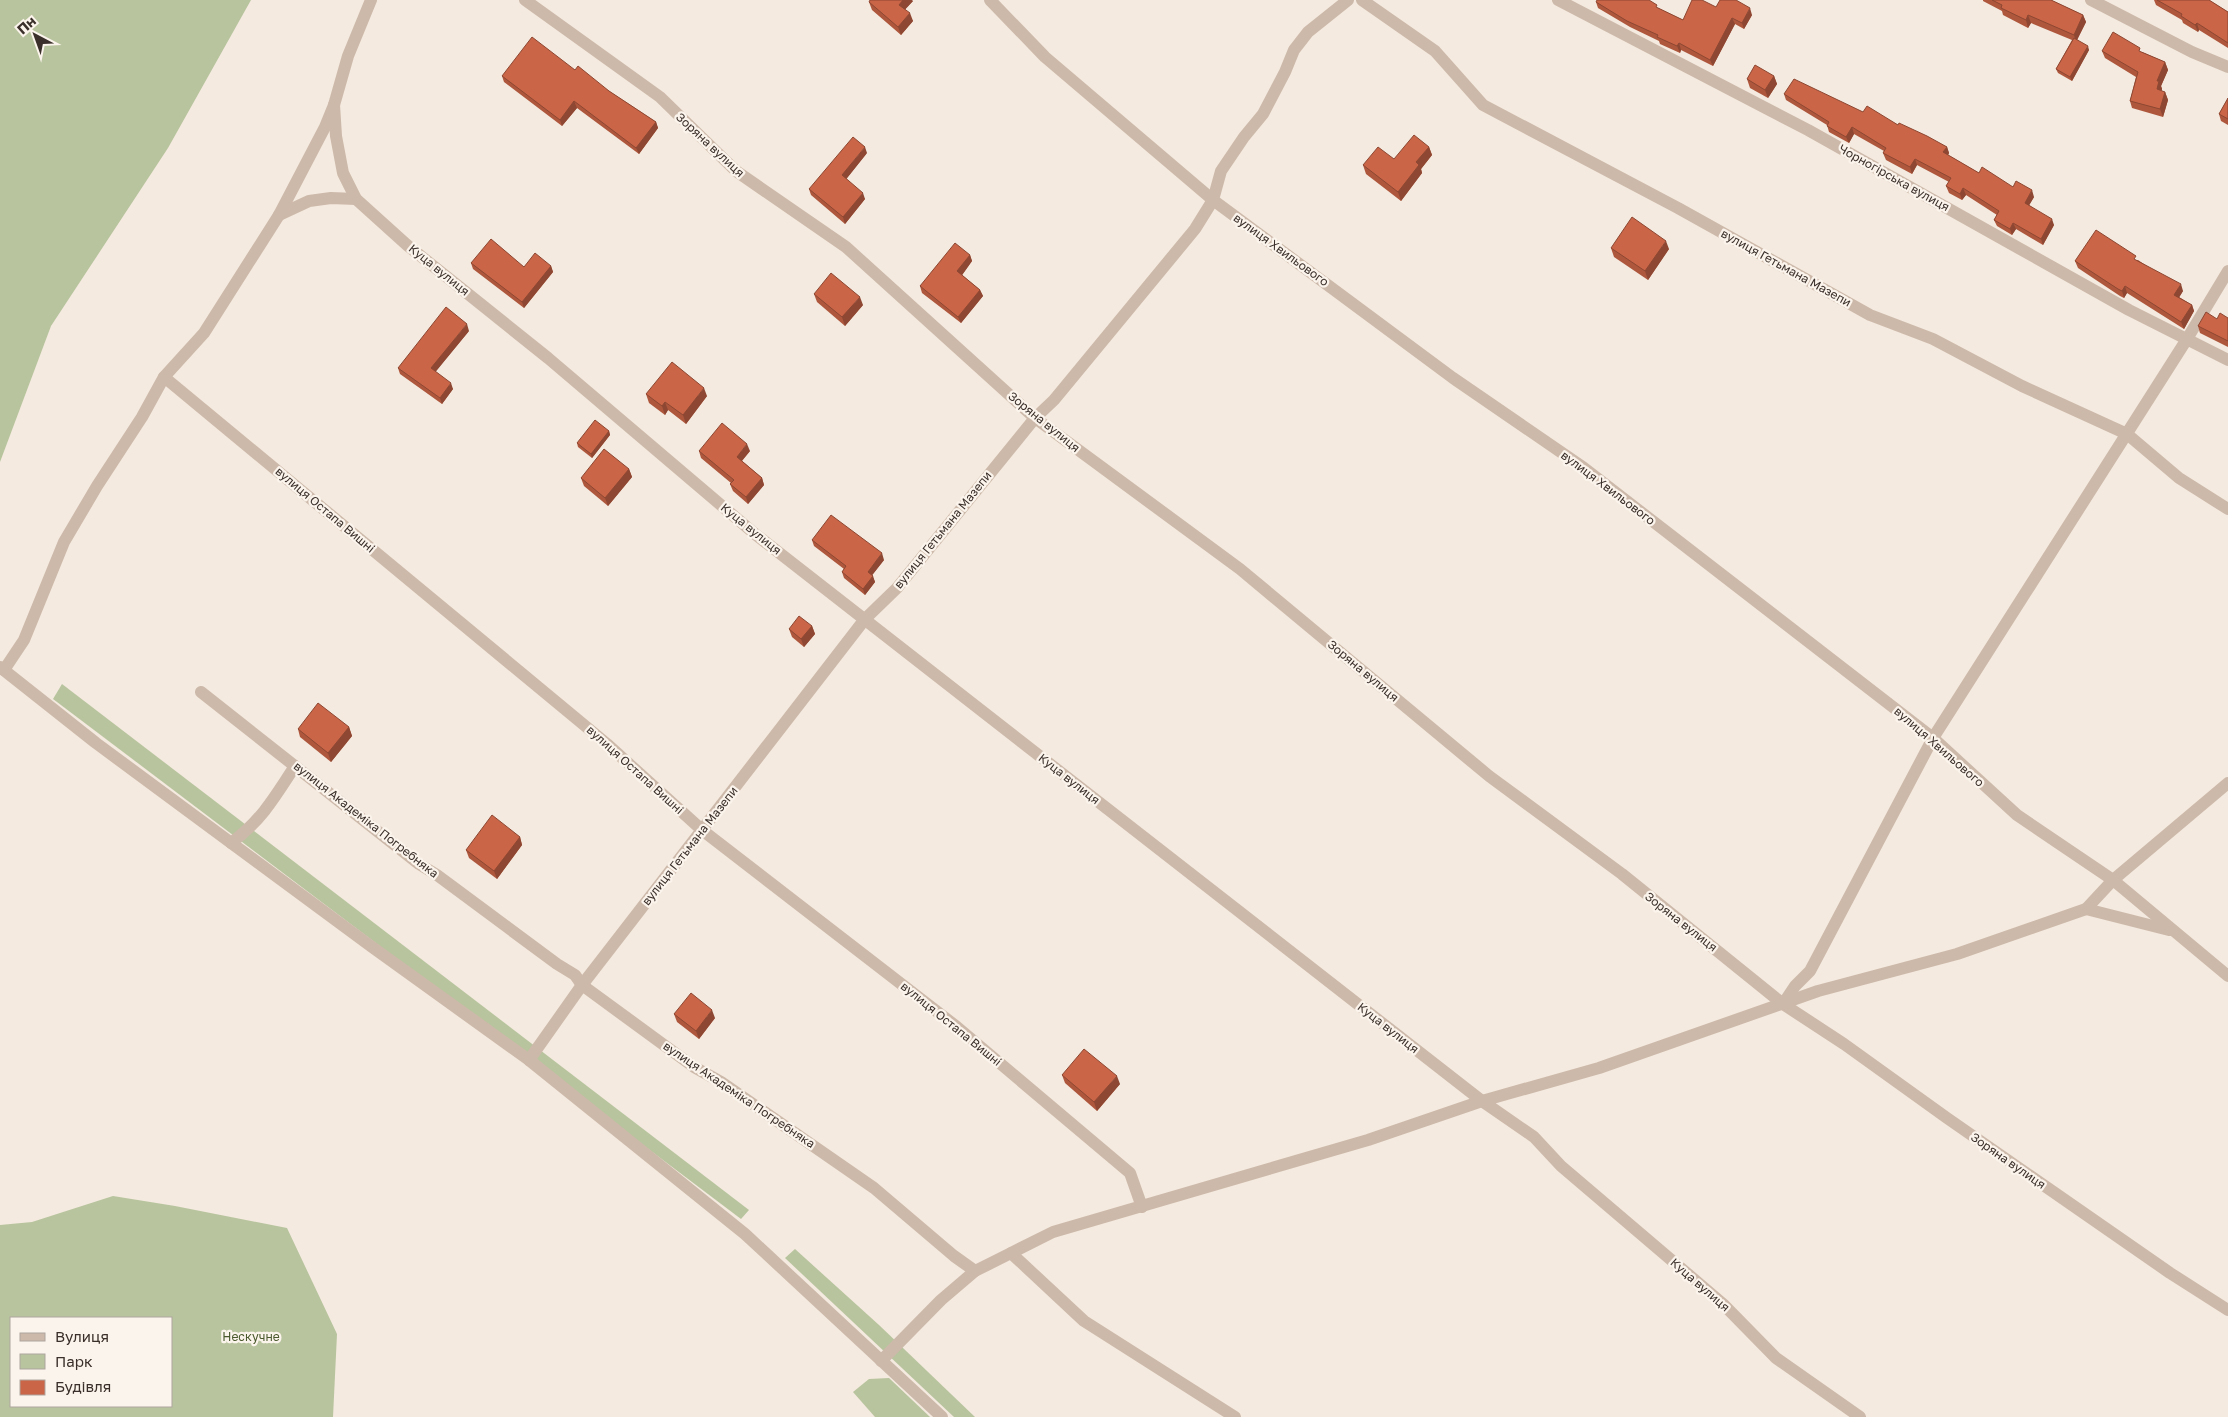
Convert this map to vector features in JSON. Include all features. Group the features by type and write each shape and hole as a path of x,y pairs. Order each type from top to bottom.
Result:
{"street":[{"path":"371,0 348,56 334,105 279,215 204,334 164,377 142,417 97,486 64,542 24,640 2,669 96,743 231,843 530,1060 745,1234 942,1417"},
{"name":"Зоряна вулиця","path":"525,0 660,97 736,171 846,247 1035,418 1240,569 1489,776 1622,874 1783,1004 1844,1044 2162,1268 2228,1310"},
{"name":"вулиця Хвильового","path":"990,0 1045,57 1213,200 1453,378 1584,468 1933,738 2017,815 2113,880 2228,976"},
{"name":"вулиця Гетьмана Мазепи","path":"530,1060 582,985 865,619 897,588 1035,418 1054,400 1195,229 1213,200 1221,171 1244,137 1263,114 1294,50 1308,32 1348,0"},
{"name":"вулиця Гетьмана Мазепи","path":"1362,0 1435,51 1484,105 1678,208 1870,315 1933,340 2022,386 2127,434 2179,478 2228,509"},
{"name":"Чорногірська вулиця","path":"1558,0 1816,134 2129,310 2228,360"},
{"path":"2091,0 2192,52 2228,67"},
{"name":"Куца вулиця","path":"334,105 336,136 343,173 356,199 407,246 548,358 755,534 1482,1101 1534,1137 1560,1166 1723,1304 1776,1358 1860,1417"},
{"path":"279,215 309,201 330,198 356,199"},
{"path":"1783,1004 1795,986 1810,971 1933,738 2127,434 2228,271"},
{"name":"вулиця Остапа Вишні","path":"164,377 607,744 702,830 957,1027 1130,1173 1142,1207"},
{"name":"вулиця Академіка Погребняка","path":"201,692 419,864 575,975 582,985 694,1067 721,1082 874,1188 954,1256 976,1271"},
{"path":"231,843 251,828 267,810 295,766"},
{"path":"881,1361 941,1300 976,1271 1052,1232 1368,1140 1482,1101 1599,1068 1818,991 1957,954 2086,909 2113,880 2228,783"},
{"path":"2086,909 2174,931"},
{"path":"1011,1253 1084,1321 1235,1417"}],"green space":[{"path":"0,0 251,0 168,148 51,326 0,462"},
{"path":"62,684 749,1210 741,1219 53,699"},
{"name":"Нескучне","path":"113,1196 287,1228 337,1334 333,1417 0,1417 0,1225 32,1222"},
{"path":"795,1249 879,1325 975,1417 954,1417 785,1258"},
{"path":"889,1378 930,1417 875,1417 853,1392 869,1379"}],"building":[{"path":"870,0 903,0 899,5 910,13 898,27 869,2"},
{"path":"1597,0 1649,0 1657,5 1656,7 1683,20 1692,0 1702,0 1716,7 1720,0 1736,0 1750,8 1742,23 1732,18 1710,60 1679,43 1677,46 1657,37 1658,35 1627,21 1596,2"},
{"path":"1992,0 2051,0 2083,15 2074,35 2028,15 2026,20 2001,8 2002,5"},
{"path":"2157,0 2209,0 2228,12 2228,43 2197,23 2195,25 2181,16 2182,14"},
{"path":"2113,32 2140,48 2139,51 2165,62 2157,81 2159,81 2157,89 2165,92 2160,109 2130,101 2138,72 2102,51"},
{"path":"532,37 575,70 578,66 609,91 656,122 636,148 574,101 560,120 502,76"},
{"path":"2074,38 2088,46 2070,77 2056,69"},
{"path":"1755,65 1774,76 1765,90 1747,79"},
{"path":"1794,79 1863,112 1867,106 1898,125 1899,123 1927,136 1947,147 1943,152 1979,173 1982,167 2013,187 2016,181 2032,190 2025,203 2052,219 2041,239 2013,223 2010,229 1994,220 1999,211 1963,188 1960,194 1946,186 1951,178 1915,159 1910,167 1883,153 1886,148 1852,127 1846,137 1827,126 1829,122 1784,94"},
{"path":"2228,98 2228,119 2219,114"},
{"path":"1414,135 1429,147 1416,162 1419,165 1398,192 1363,165 1378,147 1394,159"},
{"path":"853,137 865,147 842,175 863,193 843,217 809,189"},
{"path":"1632,217 1666,241 1645,271 1611,248"},
{"path":"2096,230 2136,256 2134,259 2181,284 2174,295 2192,305 2181,322 2125,286 2122,291 2118,289 2075,261"},
{"path":"491,239 524,267 535,253 551,266 522,302 471,263"},
{"path":"955,243 970,255 957,271 980,290 958,317 920,286"},
{"path":"831,273 860,297 842,317 814,294"},
{"path":"446,307 467,324 431,368 451,383 440,398 398,368"},
{"path":"2206,312 2217,319 2220,313 2228,318 2228,341 2198,326"},
{"path":"672,362 704,388 683,415 665,402 662,406 646,394"},
{"path":"595,420 609,431 591,454 577,443"},
{"path":"722,423 747,444 737,457 762,478 746,497 730,484 734,480 699,451"},
{"path":"604,449 629,469 605,498 581,478"},
{"path":"831,515 882,553 868,572 873,576 863,589 842,572 846,566 812,540"},
{"path":"799,616 812,626 801,639 789,629"},
{"path":"318,703 349,727 328,753 298,729"},
{"path":"492,815 520,837 494,871 466,850"},
{"path":"691,993 712,1010 696,1031 674,1014"},
{"path":"1084,1049 1117,1076 1094,1102 1062,1075"}]}
